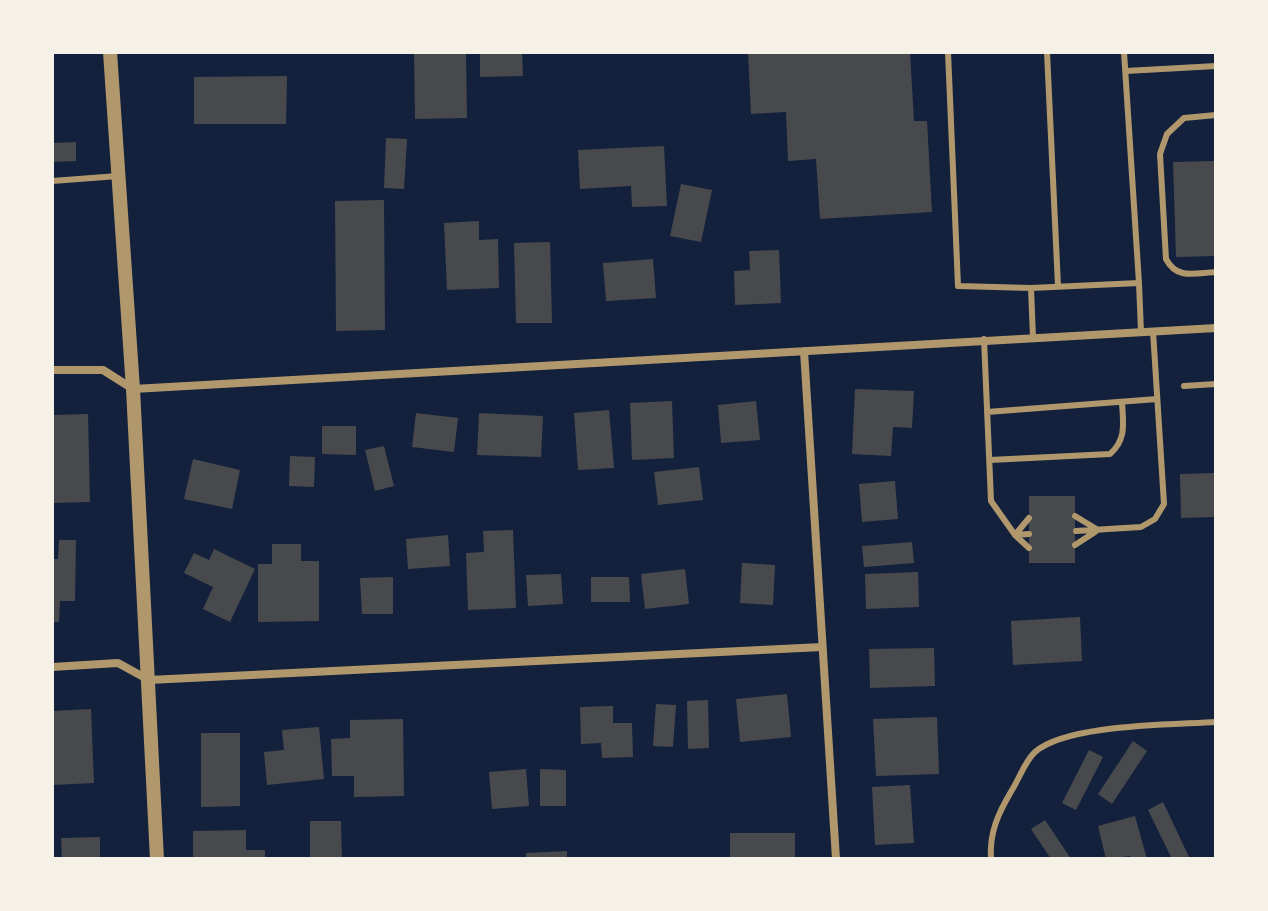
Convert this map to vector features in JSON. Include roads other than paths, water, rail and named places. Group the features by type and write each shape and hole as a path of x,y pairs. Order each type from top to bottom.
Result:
{"street":[{"path":"110,52 133,389 157,859"},
{"path":"52,370 103,370 133,389 1216,328"},
{"path":"804,351 836,859"},
{"path":"52,667 118,663 149,680 822,647"}],"lane":[{"path":"948,52 958,286 1031,288 1139,283"},
{"path":"1047,52 1058,286"},
{"path":"1124,52 1141,332"},
{"path":"1126,71 1216,66"},
{"path":"1216,115 1184,118 1167,134 1160,154 1166,259 1171,269 1180,274 1216,272"},
{"path":"52,181 118,176"},
{"path":"1031,288 1033,337"},
{"path":"1076,531 1141,527 1155,519 1164,504 1153,331"},
{"path":"984,339 991,501 1015,535 1029,548"},
{"path":"1184,386 1216,384"},
{"path":"987,412 1157,399"},
{"path":"990,460 1110,454 1119,446 1124,435 1122,402"},
{"path":"1075,516 1098,530"},
{"path":"1015,535 1029,518"},
{"path":"1075,545 1098,530"},
{"path":"1015,535 1029,534"},
{"path":"991,859 990,840 1003,806 1034,753 1062,738 1108,730 1216,722"}]}
